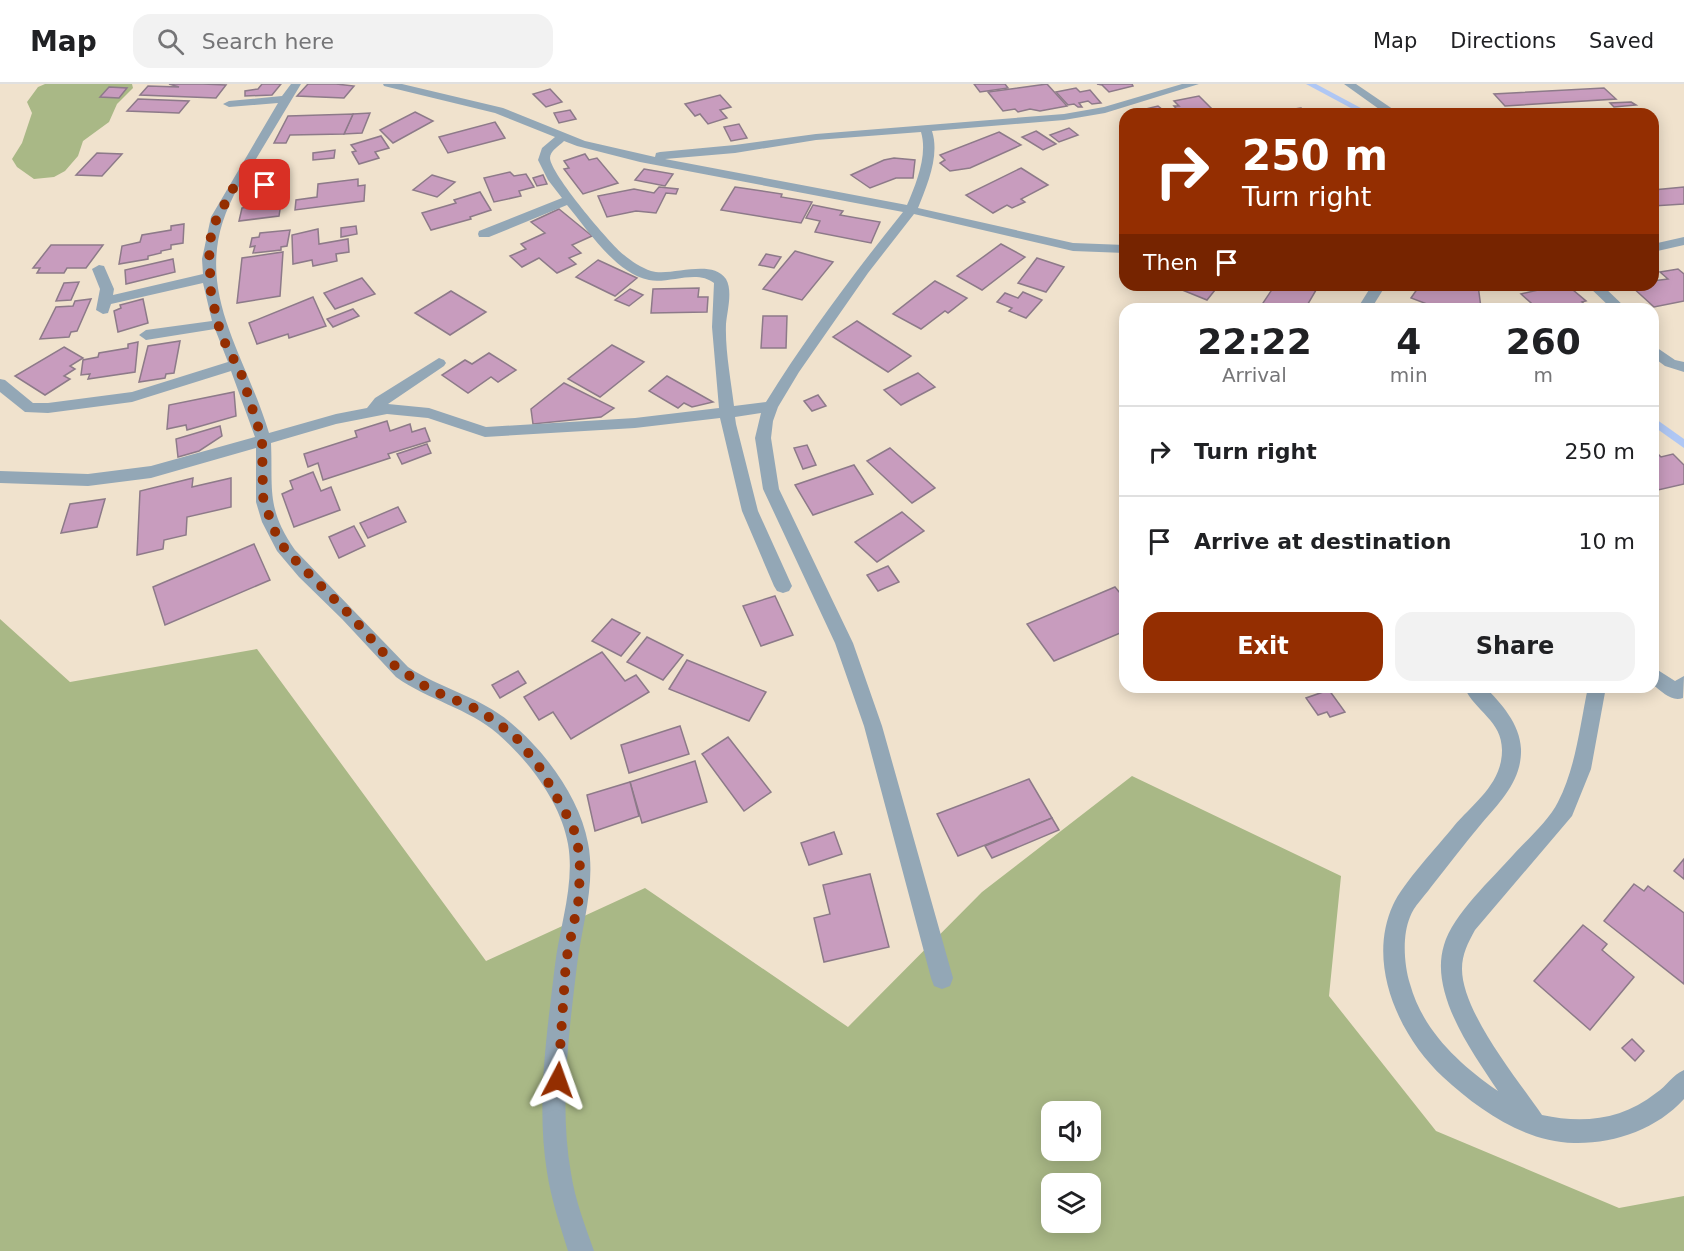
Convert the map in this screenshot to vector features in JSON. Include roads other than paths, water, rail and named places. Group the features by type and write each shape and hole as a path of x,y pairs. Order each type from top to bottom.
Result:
{"street":[{"path":"296,84 285,99 213,226 209,247 211,294 227,348 249,395 262,439 263,497 273,528 286,551 351,616 395,666 429,689 479,710 515,736 540,768 573,826 580,856 579,898 566,961 556,1104 557,1161 568,1215 581,1251"},
{"path":"388,84 499,110 581,144 640,158 911,210 1074,247 1119,249"},
{"path":"1153,84 1165,92"},
{"path":"640,158 735,149 816,137 1065,117 1105,110 1194,84"},
{"path":"1349,84 1385,108"},
{"path":"229,104 285,99"},
{"path":"926,129 930,142 928,157 921,185 911,210 863,270 771,407 765,421 763,438 771,489 844,643 873,726 942,978"},
{"path":"562,136 546,151 544,160 554,180 610,250 621,260 651,276 700,273 714,276 720,281 722,288 719,327 726,412 750,511 783,586"},
{"path":"236,183 256,182 265,185 274,198"},
{"path":"483,234 570,199"},
{"path":"1659,247 1684,241"},
{"path":"99,269 107,290 104,306 210,277"},
{"path":"1600,291 1614,303"},
{"path":"146,335 219,324"},
{"path":"1659,355 1670,363 1684,367"},
{"path":"372,410 380,402 439,363"},
{"path":"0,384 30,408 48,408 132,397 236,364"},
{"path":"0,477 88,480 113,478 186,463 262,439 372,410 402,409 429,413 485,432 623,424 771,407"},
{"path":"1659,679 1677,692 1684,684"},
{"path":"1479,693 1496,711 1510,740 1512,759 1500,789 1469,823 1400,913 1395,934 1398,980 1409,1012 1432,1048 1455,1073 1520,1119 1534,1124 1575,1132 1606,1130 1635,1121 1672,1098 1684,1081"},
{"path":"1534,1124 1481,1046 1460,1006 1451,971 1454,946 1468,923 1565,810 1581,769 1596,693"}],"waterway":[{"path":"1310,84 1356,108"},
{"path":"1659,425 1684,444"}]}
